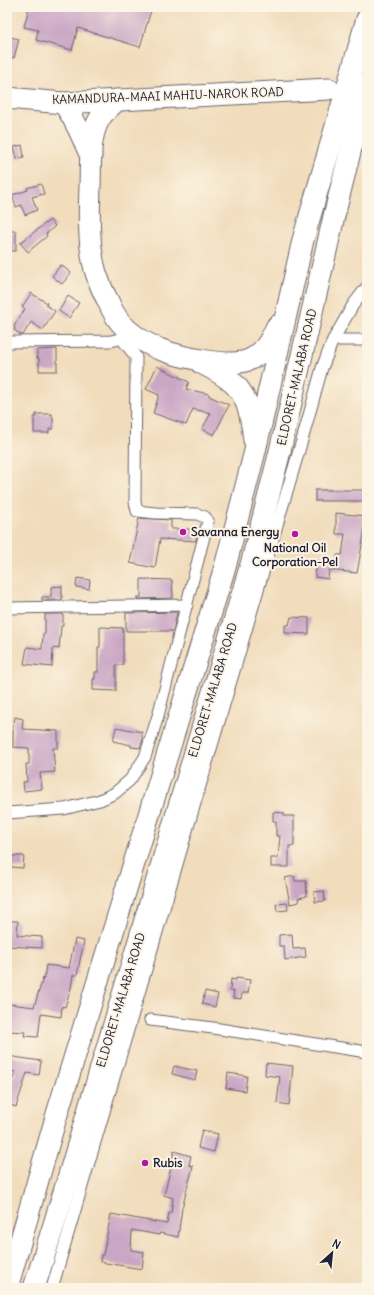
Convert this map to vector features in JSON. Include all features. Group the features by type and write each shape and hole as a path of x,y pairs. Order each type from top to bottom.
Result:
{"highway":[{"name":"ELDORET-MALABA ROAD","path":"7,1288 57,1114 226,566 255,451 303,240 341,114 367,19"},
{"name":"ELDORET-MALABA ROAD","path":"34,1288 252,561 279,455 335,212 367,84"},
{"name":"KAMANDURA-MAAI MAHIU-NAROK ROAD","path":"7,98 63,103 329,89"},
{"path":"117,100 102,114 93,133 89,227 96,272 113,311 128,337 159,349 188,357 236,363 247,361 259,354 266,347 292,291"},
{"path":"63,103 70,111 91,157"},
{"path":"188,357 218,372 237,386 244,396 247,405 253,428 255,451"},
{"path":"252,561 273,540"}],"street":[{"name":"ELDORET-MALABA ROAD","path":"52,1288 273,540 322,368 334,340 352,305 367,287"},
{"path":"7,342 111,341 128,337 136,357 135,502 137,511 197,514 205,517 208,521 146,757 130,780 115,793 100,800 64,809 7,812"},
{"path":"334,340 367,340"},
{"path":"7,608 187,605"},
{"path":"150,1020 213,1028 367,1052"}],"building":[{"path":"29,7 152,7 140,47 78,28 72,50 36,40 38,30 24,27"},
{"path":"10,37 19,39 14,58 7,56"},
{"path":"22,145 24,157 17,159 14,147"},
{"path":"41,184 44,194 32,197 37,210 25,215 21,205 16,207 12,195 28,190 27,188"},
{"path":"50,220 55,226 46,234 47,236 28,252 20,243"},
{"path":"7,231 16,231 16,251 7,251"},
{"path":"61,265 71,273 62,284 52,276"},
{"path":"31,293 47,303 46,305 55,311 43,330 31,322 23,335 21,335 14,330 14,326 25,309 22,307"},
{"path":"68,296 79,303 69,318 59,311"},
{"path":"57,349 57,371 39,371 39,358 37,358 37,350"},
{"path":"157,366 189,382 186,389 209,394 209,396 229,405 214,435 202,429 211,413 193,409 186,425 153,413 159,395 146,389"},
{"path":"36,414 52,414 53,429 49,429 49,433 34,433 34,417 36,417"},
{"path":"315,490 367,490 367,501 315,501"},
{"path":"336,513 365,516 364,534 357,573 329,570 328,579 315,577 317,561 336,563 337,555 342,555 345,534 336,534"},
{"path":"139,518 171,520 171,529 196,529 196,541 160,539 155,568 130,563"},
{"path":"77,578 90,580 89,589 76,587"},
{"path":"141,579 172,580 173,598 137,599 137,597 141,597"},
{"path":"62,586 62,600 42,600 42,597 51,597 51,587"},
{"path":"177,612 173,631 126,631 126,613"},
{"path":"45,614 63,614 63,626 61,626 59,649 53,648 52,667 24,664 27,647 42,649 43,634 45,634"},
{"path":"291,617 309,618 309,634 285,633 285,625 289,625"},
{"path":"100,627 123,628 123,665 116,665 116,691 93,690 93,679 95,679 95,672 98,672"},
{"path":"15,717 23,719 22,729 58,731 58,748 53,748 55,772 40,773 42,789 24,791 23,782 27,782 26,764 29,764 29,748 13,747 13,726"},
{"path":"116,727 142,732 143,739 140,748 131,747 131,745 113,741"},
{"path":"273,812 284,813 284,816 294,816 294,846 289,846 289,867 271,867 271,858 278,858 280,836 276,836 276,821 273,821"},
{"path":"11,856 24,856 23,868 11,867"},
{"path":"294,876 295,881 306,881 307,896 298,898 299,902 290,904 285,878"},
{"path":"324,891 325,901 315,902 314,892"},
{"path":"287,903 288,910 277,911 276,904"},
{"path":"7,921 18,921 17,935 42,937 42,948 7,946"},
{"path":"292,934 293,949 305,948 306,957 285,960 284,946 279,946 279,935"},
{"path":"75,939 84,941 77,975 73,975 71,988 65,1007 62,1006 61,1017 41,1014 38,1037 24,1036 25,1032 8,1031 10,1004 34,1007 43,978 44,979 46,965 69,968"},
{"path":"236,978 250,980 248,993 242,993 241,999 233,998 234,991 230,991 231,979 236,980"},
{"path":"205,991 218,994 215,1007 202,1004"},
{"path":"7,1056 41,1061 39,1075 27,1073 16,1107 7,1104 7,1091 16,1072 7,1070"},
{"path":"266,1063 293,1066 289,1105 277,1103 280,1077 265,1075"},
{"path":"174,1066 197,1071 195,1080 172,1074"},
{"path":"228,1073 247,1076 245,1091 226,1088"},
{"path":"202,1130 218,1134 214,1152 198,1148"},
{"path":"174,1151 191,1156 189,1165 193,1166 182,1208 178,1237 160,1233 159,1235 132,1230 131,1250 144,1252 142,1269 100,1262 101,1255 103,1255 111,1214 167,1224 169,1213 171,1213 173,1198 164,1195"}],"place":[{"name":"Savanna Energy","path":"183,532"},
{"name":"National Oil Corporation-Pel","path":"295,534"},
{"name":"Rubis","path":"145,1163"}]}
